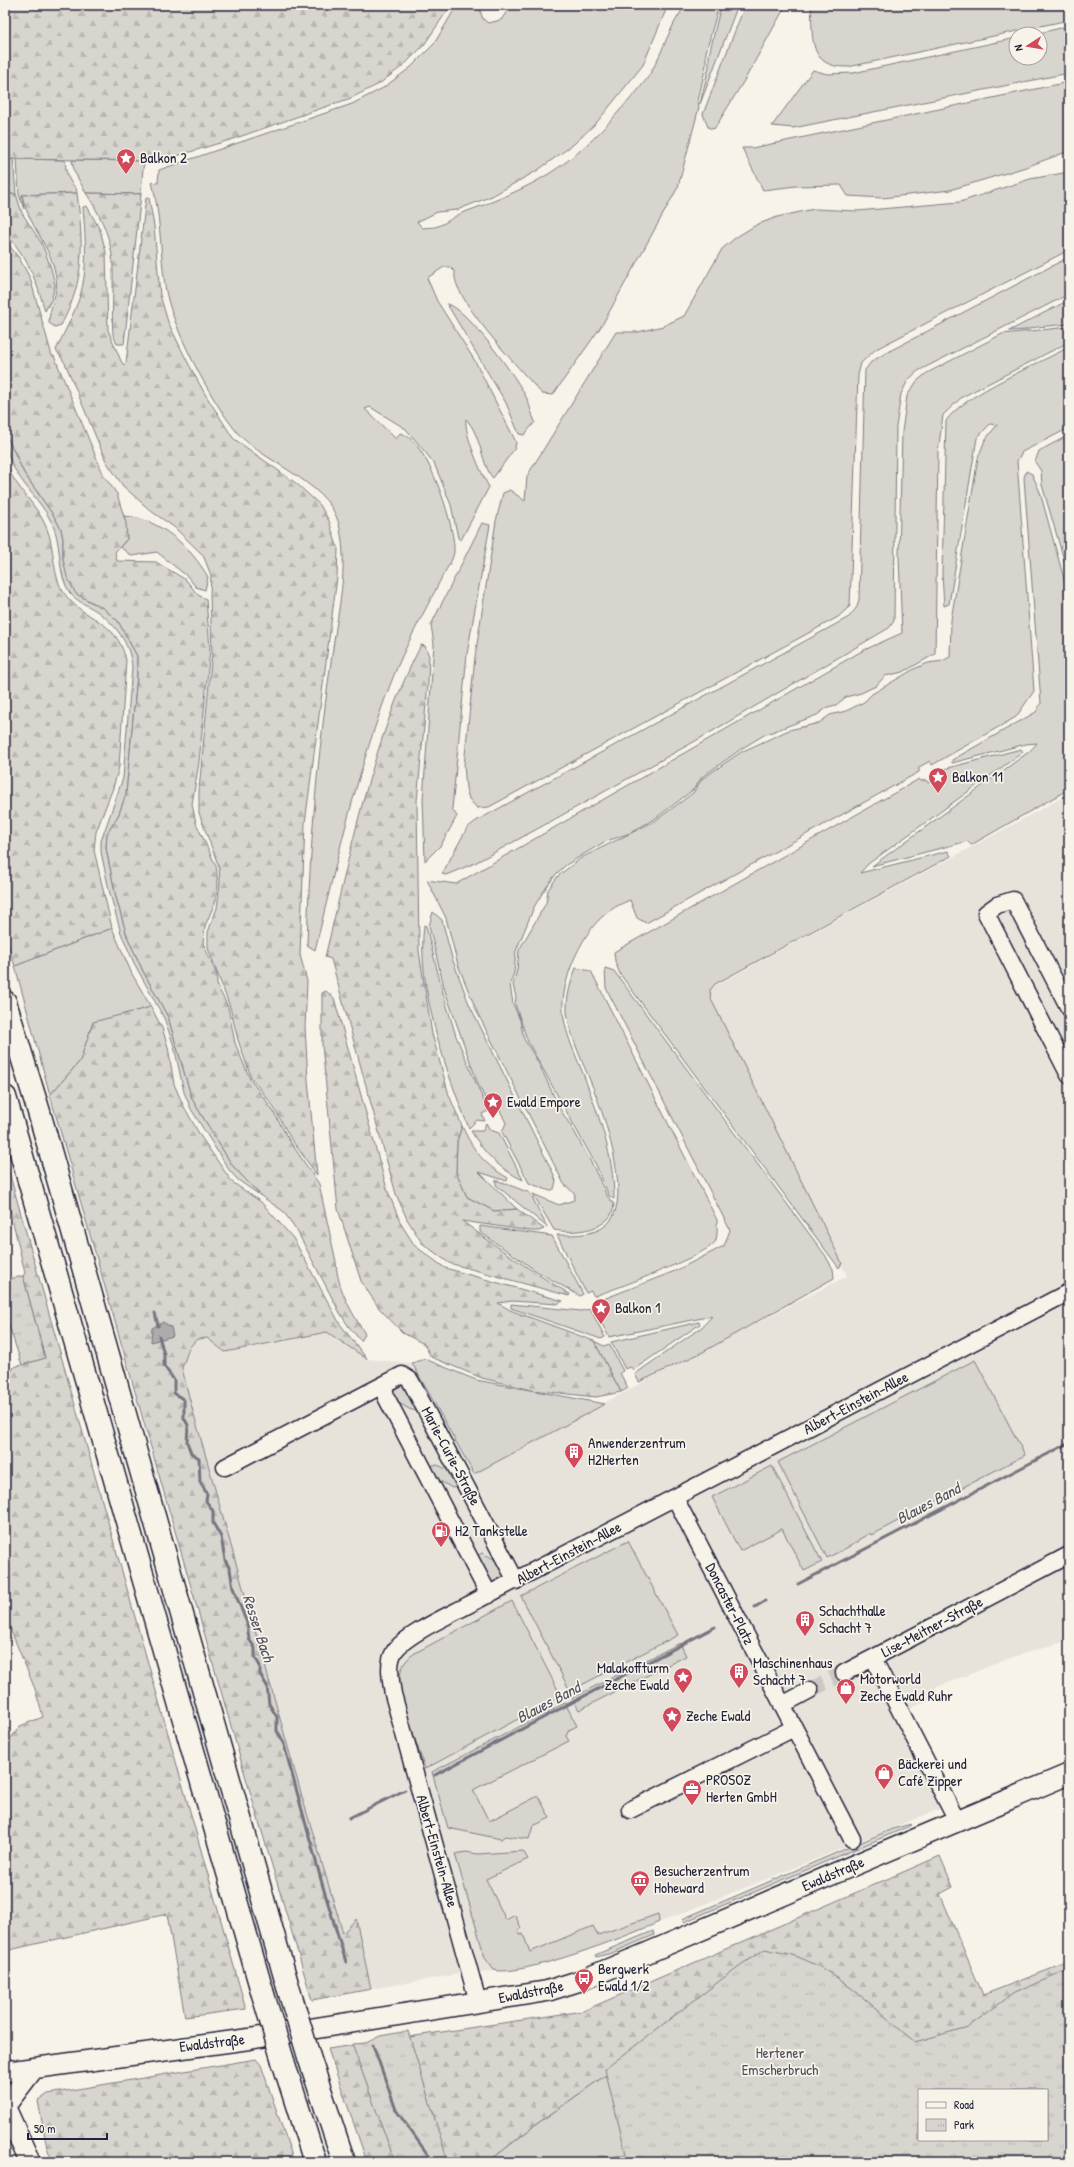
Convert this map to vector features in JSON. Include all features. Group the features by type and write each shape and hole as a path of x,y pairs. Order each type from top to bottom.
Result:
{"highway":[{"path":"5,1002 43,1127 288,1987 309,2057 344,2162"},
{"path":"5,1097 262,1991 316,2162"}],"main road":[{"name":"Ewaldstraße","path":"955,1816 1069,1762"},
{"name":"Ewaldstraße","path":"5,2069 13,2071 249,2039 477,1996 558,1974 678,1930 955,1816 1069,1774"},
{"name":"Ewaldstraße","path":"5,2060 477,1996"},
{"path":"30,2162 5,2106 34,2068"}],"street":[{"path":"1069,1008 1013,900 997,905 986,913 1069,1075"},
{"name":"Albert-Einstein-Allee","path":"477,1996 393,1694 390,1672 394,1652 409,1638 489,1595 1069,1292"},
{"name":"Marie-Curie-Straße","path":"225,1467 402,1375 410,1380 516,1581"},
{"name":"Marie-Curie-Straße","path":"384,1385 386,1397 489,1595"},
{"name":"Doncaster-Platz","path":"676,1498 852,1839"},
{"name":"Lise-Meitner-Straße","path":"955,1816 873,1658 1069,1555"},
{"path":"844,1672 873,1658"},
{"path":"782,1705 810,1690"},
{"path":"630,1810 794,1728"}],"shaded area":[{"path":"1069,794 1069,1640 1013,1657 935,1688 939,1697 901,1712 949,1805 636,1932 574,1954 507,1971 471,1972 371,1989 356,1919 343,1933 303,1800 189,1397 182,1368 189,1348 197,1339 207,1338 225,1352 327,1332 367,1359 412,1363 474,1474 674,1365 847,1276 703,992"},
{"path":"163,1322 171,1327 173,1336 151,1342 152,1328"}],"green space":[{"path":"5,5 451,5 424,45 404,65 379,84 351,98 233,139 160,161 5,159"},
{"path":"457,5 478,5 483,19 488,23 501,20 511,5 668,5 643,65 597,122 574,144 538,170 492,196 457,210 437,212 417,222 423,228 436,227 459,214 509,194 549,174 567,161 585,147 602,130 644,82 656,64 675,21 686,5 719,5 706,52 706,65 698,101 699,107 678,187 602,325 553,395 542,394 475,316 464,299 457,284 455,272 450,267 444,267 427,278 437,301 475,361 516,442 515,448 493,478 486,466 475,433 466,419 470,443 489,487 461,540 458,538 451,505 434,463 406,429 370,407 365,409 396,439 400,433 410,439 420,450 438,485 445,505 450,524 454,552 450,563 442,576 403,655 380,713 358,780 315,950 307,945 309,890 320,751 341,596 343,551 338,521 331,507 320,494 292,472 260,452 236,431 215,400 193,362 175,321 165,286 157,208 152,182 158,183 159,170 352,104 383,88 410,68 434,44"},
{"path":"721,5 738,5 700,104 709,66 709,55"},
{"path":"745,5 786,5 745,79 715,128 712,129 708,127 703,114"},
{"path":"811,5 860,5 860,9 878,5 1069,5 1069,20 1041,26 1008,26 1008,33 848,67 835,66 825,62 819,56 815,48"},
{"path":"1069,26 1069,73 793,128 772,126 813,70 827,74 853,73 1008,40 1008,66 1048,66 1048,31"},
{"path":"1069,82 1069,151 1026,167 950,190 883,198 848,196 841,185 796,186 763,190 742,148 752,148"},
{"path":"5,159 13,159 16,194 5,194"},
{"path":"17,159 65,160 68,175 76,188 77,193 22,195 24,209 19,195"},
{"path":"72,160 145,161 141,194 86,193 74,171"},
{"path":"1069,172 1069,250 876,349 861,363 858,375 850,606 838,617 489,807 477,808 469,799 466,788 464,765 475,657 496,521 503,493 510,490 525,501 527,476 616,332 638,332 663,326 684,316 722,249 735,238 756,225 777,217 814,209 857,211 960,202 1030,179"},
{"path":"77,193 81,228 81,260 79,276 75,292 61,325 55,327 49,323 57,283 54,266 29,216 22,195"},
{"path":"86,193 141,194 124,344 117,344 113,335 113,275 111,247 102,222"},
{"path":"5,194 16,194 22,213 42,244 51,268 55,285 51,301 45,311 30,269 20,251 5,233"},
{"path":"146,198 149,198 154,226 160,295 168,322 205,394 233,438 297,484 320,505 329,521 338,549 337,577 305,823 300,955 307,981 305,1027 308,1080 317,1175 291,1139 273,1106 251,1077 238,1040 230,1007 208,948 208,932 217,908 220,883 219,867 199,813 199,790 212,652 210,596 211,575 203,555 174,527 151,511 123,486 106,461 65,363 56,350 74,312 82,288 86,253 83,207 87,206 100,230 106,252 108,330 121,361 124,365 126,363"},
{"path":"5,240 19,258 30,278 52,356 54,356 104,476 117,494 126,523 127,539 115,552 117,561 156,562 186,580 198,595 206,599 210,649 199,762 192,804 196,823 216,866 218,883 216,900 205,926 203,943 217,975 217,985 228,1007 235,1043 250,1079 272,1109 289,1140 319,1184 339,1281 350,1308 365,1334 361,1341 340,1313 296,1229 283,1211 261,1196 232,1165 192,1099 168,1017 143,971 127,936 116,897 106,848 107,834 119,814 126,794 137,676 137,656 118,621 103,608 76,594 67,577 63,559 63,539 61,529 54,516 24,473 5,432"},
{"path":"1069,257 1069,294 918,371 908,380 901,394 896,427 894,621 889,628 699,739 548,823 475,863 446,875 442,874 467,828 476,821 849,617 857,607 859,599 865,370 871,362 884,354"},
{"path":"1069,300 1069,324 1009,331"},
{"path":"447,304 455,308 466,317 491,345 514,376 527,399 535,422 524,435 519,434 506,403"},
{"path":"1069,327 1069,342 962,397 943,415 938,452 935,654 903,672 885,676 876,686 861,693 846,697 836,705 828,707 817,715 764,735 741,749 702,777 693,790 656,818 630,833 604,842 566,865 556,874 534,907 516,951 514,973 510,984 513,1004 520,1020 524,1039 538,1062 560,1109 594,1168 607,1196 614,1204 612,1213 607,1220 591,1229 581,1231 554,1230 533,1194 559,1205 574,1200 575,1194 564,1184 477,1012 458,965 446,918 427,880 456,884 862,651 902,633 899,556 902,432 907,396 917,381 927,373 1002,334"},
{"path":"1069,347 1069,428 1022,452 1017,461 1034,691 1016,717 932,765 930,761 919,767 919,772 646,923 637,918 630,900 614,908 596,923 582,943 567,978 563,1001 564,1020 569,1039 590,1091 605,1136 611,1167 614,1199 609,1196 597,1167 528,1042 515,1004 516,997 513,985 517,970 519,950 546,903 548,890 558,876 581,858 655,821 693,793 702,779 741,752 789,730 819,723 830,715 846,711 864,702 872,694 914,669 928,663 942,661 950,657 951,620 978,458 985,440 997,425 990,424 977,438 949,604 944,606 942,574 946,421 954,411 967,401 1002,381"},
{"path":"5,432 24,473 54,516 61,529 63,539 63,559 87,600 103,608 118,621 137,656 137,676 126,794 119,814 107,834 106,848 116,897 127,936 143,971 168,1017 192,1099 232,1165 261,1196 238,1180 229,1170 191,1109 184,1092 174,1046 164,1018 134,963 121,933 109,890 101,852 101,841 123,778 132,667 131,658 125,642 115,627 102,615 72,596 66,586 61,570 58,544 54,528 41,505 17,473 7,448"},
{"path":"1069,435 1069,577 1042,485 1041,471 1035,462 1039,451"},
{"path":"5,462 9,471 43,520 50,537 57,579 64,593 81,610 99,621 115,635 126,660 119,767 113,788 96,832 94,850 112,928 15,966 5,935"},
{"path":"1026,471 1032,474 1040,492 1069,597 1069,789 971,845 968,841 872,866 1030,751 1037,743 1026,744 952,763 952,760 1036,712 1041,703 1024,478"},
{"path":"124,516 150,522 173,536 183,545 193,555 208,577 205,590 196,587 188,577 157,552 132,556 120,547 127,539"},
{"path":"482,523 490,525 467,654 452,809 457,816 441,845 425,861 423,799 434,644 431,625"},
{"path":"421,645 425,646 429,656 428,683 417,801 419,951 432,1034 449,1095 462,1126 457,1141 456,1172 467,1197 494,1211 517,1209 544,1229 539,1231 531,1231 462,1221 515,1259 570,1294 569,1296 449,1263 422,1243 407,1219 396,1194 331,959 325,957 364,798 376,759 404,682"},
{"path":"1021,749 1023,752 868,864 860,873 948,851 951,856 715,984 710,990 711,999 842,1263 839,1268 620,974 615,961 614,952 919,779 921,781 926,780 928,783 937,778 935,774 940,770"},
{"path":"433,912 442,920 452,958 469,1004 554,1175 556,1181 554,1189 550,1191 529,1183 502,1132 506,1123 498,1106 491,1110 478,1084 445,991 429,926"},
{"path":"424,925 426,926 443,993 456,1036 488,1111 482,1114 485,1121 477,1120 469,1128 451,1081 435,1028 429,1001 424,974"},
{"path":"112,928 132,974 151,1007 93,1023 80,1061 50,1095 15,966"},
{"path":"576,968 591,971 717,1220 716,1240 708,1248 659,1272 594,1296 591,1291 586,1293 557,1235 586,1234 599,1230 610,1221 616,1210 618,1195 615,1161 611,1142 597,1098 569,1023 567,1001"},
{"path":"605,968 614,971 825,1255 833,1269 834,1278 703,1352 639,1382 635,1374 702,1327 712,1316 609,1337 593,1307 602,1303 601,1300 675,1271 724,1246 730,1230 606,988"},
{"path":"326,991 334,998 387,1189 401,1224 415,1246 445,1268 563,1301 557,1304 512,1301 498,1303 510,1310 594,1341 621,1392 596,1397 532,1390 482,1378 431,1357 424,1344 403,1333 379,1308 361,1281 338,1209 322,1045 322,993"},
{"path":"151,1007 162,1028 168,1047 174,1084 183,1105 201,1137 232,1182 261,1202 293,1238 340,1324 367,1359 327,1332 225,1352 207,1338 197,1339 189,1348 182,1368 303,1800 343,1933 356,1919 371,1989 312,2000 243,1768 50,1095 80,1061 93,1022"},
{"path":"486,1123 490,1130 499,1133 523,1180 514,1176 493,1160 476,1139 471,1131 483,1131"},
{"path":"462,1126 480,1156 492,1168 508,1178 507,1181 479,1172 517,1209 494,1211 467,1197 456,1172 457,1141"},
{"path":"5,1158 246,2009 185,2017 167,1914 5,1951 5,1746 20,1726 43,1717 35,1689 5,1616 5,1381 14,1367 45,1358 23,1276 25,1273 5,1188"},
{"path":"496,1180 530,1193 547,1227 496,1185"},
{"path":"480,1226 552,1236 583,1294 580,1296 538,1272 480,1232"},
{"path":"23,1276 45,1358 22,1365 5,1314 5,1280"},
{"path":"511,1304 581,1311 590,1309 605,1337 601,1339 511,1308"},
{"path":"699,1322 700,1324 633,1370 631,1367 625,1369 611,1342"},
{"path":"594,1341 604,1346 609,1344 623,1371 620,1373 628,1388 621,1392"},
{"path":"425,1359 476,1380 605,1404 474,1474 412,1363"},
{"path":"975,1360 1025,1455 871,1535 870,1533 858,1540 858,1542 827,1558 778,1462"},
{"path":"399,1385 406,1386 417,1409 416,1411 409,1409 394,1400 392,1392"},
{"path":"433,1465 441,1466 448,1471 458,1486 452,1488 434,1477 431,1467"},
{"path":"772,1466 822,1562 804,1571 782,1529 740,1551 712,1497"},
{"path":"628,1541 678,1635 570,1691 521,1596"},
{"path":"482,1553 498,1562 504,1569 505,1578 496,1585 491,1582 477,1556"},
{"path":"512,1601 561,1696 425,1769 409,1721 402,1694 400,1676 403,1666 409,1657 415,1653"},
{"path":"680,1643 686,1656 579,1710 572,1698"},
{"path":"565,1703 577,1726 569,1730 566,1736 569,1741 473,1790 489,1821 538,1796 550,1818 533,1826 529,1839 505,1836 501,1839 448,1828 432,1772"},
{"path":"912,1825 684,1922 682,1919 892,1829"},
{"path":"523,1851 528,1859 486,1879 506,1920 515,1915 521,1928 518,1930 520,1934 523,1934 530,1952 593,1926 598,1935 658,1914 659,1922 601,1945 550,1962 507,1971 494,1970 485,1958 455,1854 466,1852 478,1854"},
{"path":"940,1856 953,1887 940,1894 983,1995 1069,1962 1069,2162 639,2155 610,2072 538,2123 488,2162 367,2162 328,2049 583,2011"},
{"path":"653,1931 654,1935 612,1953 596,1957 595,1955"},
{"name":"Hertener Emscherbruch","path":"765,1949 790,1954 814,1964 830,1973 874,2006 915,2042 968,2027 1014,1993 1069,1970 1069,2162 591,2162 600,2156 612,2157 626,2154 605,2069 739,1966"},
{"path":"408,2031 448,2162 395,2162 352,2044 366,2043 380,2036"},
{"path":"256,2059 261,2065 294,2162 53,2162 47,2148 38,2101 48,2094"},
{"path":"610,2072 639,2154 620,2162 488,2162 538,2123"}],"waterway":[{"name":"Resser Bach","path":"155,1313 158,1326"},
{"name":"Resser Bach","path":"159,1336 164,1354 164,1366 174,1380 174,1393 184,1400 184,1418 188,1425 187,1442 191,1453 199,1458 200,1482 207,1494 206,1501 213,1511 213,1523 221,1537 225,1560 230,1569 233,1588 247,1623 249,1639 255,1648 255,1657 260,1666 260,1674 267,1686 269,1704 277,1717 277,1731 283,1741 323,1887 346,1962"},
{"name":"Blaues Band","path":"798,1584 1069,1443"},
{"name":"Blaues Band","path":"755,1607 765,1601"},
{"name":"Blaues Band","path":"435,1775 715,1627"},
{"name":"Blaues Band","path":"349,1818 405,1790"},
{"name":"Resser Bach","path":"373,2045 396,2110 433,2162"}],"tunnel":[{"path":"810,1690 844,1673"}],"place":[{"name":"Balkon 2","path":"126,175"},
{"name":"Balkon 11","path":"938,794"},
{"name":"Ewald Empore","path":"493,1119"},
{"name":"Balkon 1","path":"601,1325"},
{"name":"Anwenderzentrum H2Herten","path":"574,1469"},
{"name":"H2 Tankstelle","path":"441,1548"},
{"name":"Schachthalle Schacht 7","path":"805,1637"},
{"name":"Maschinenhaus Schacht 7","path":"739,1689"},
{"name":"Malakoffturm Zeche Ewald","path":"683,1694"},
{"name":"Motorworld Zeche Ewald Ruhr","path":"846,1705"},
{"name":"Zeche Ewald","path":"672,1733"},
{"name":"Bäckerei und Café Zipper","path":"884,1790"},
{"name":"PROSOZ Herten GmbH","path":"692,1806"},
{"name":"Besucherzentrum Hoheward","path":"640,1897"},
{"name":"Bergwerk Ewald 1/2","path":"584,1995"}]}
